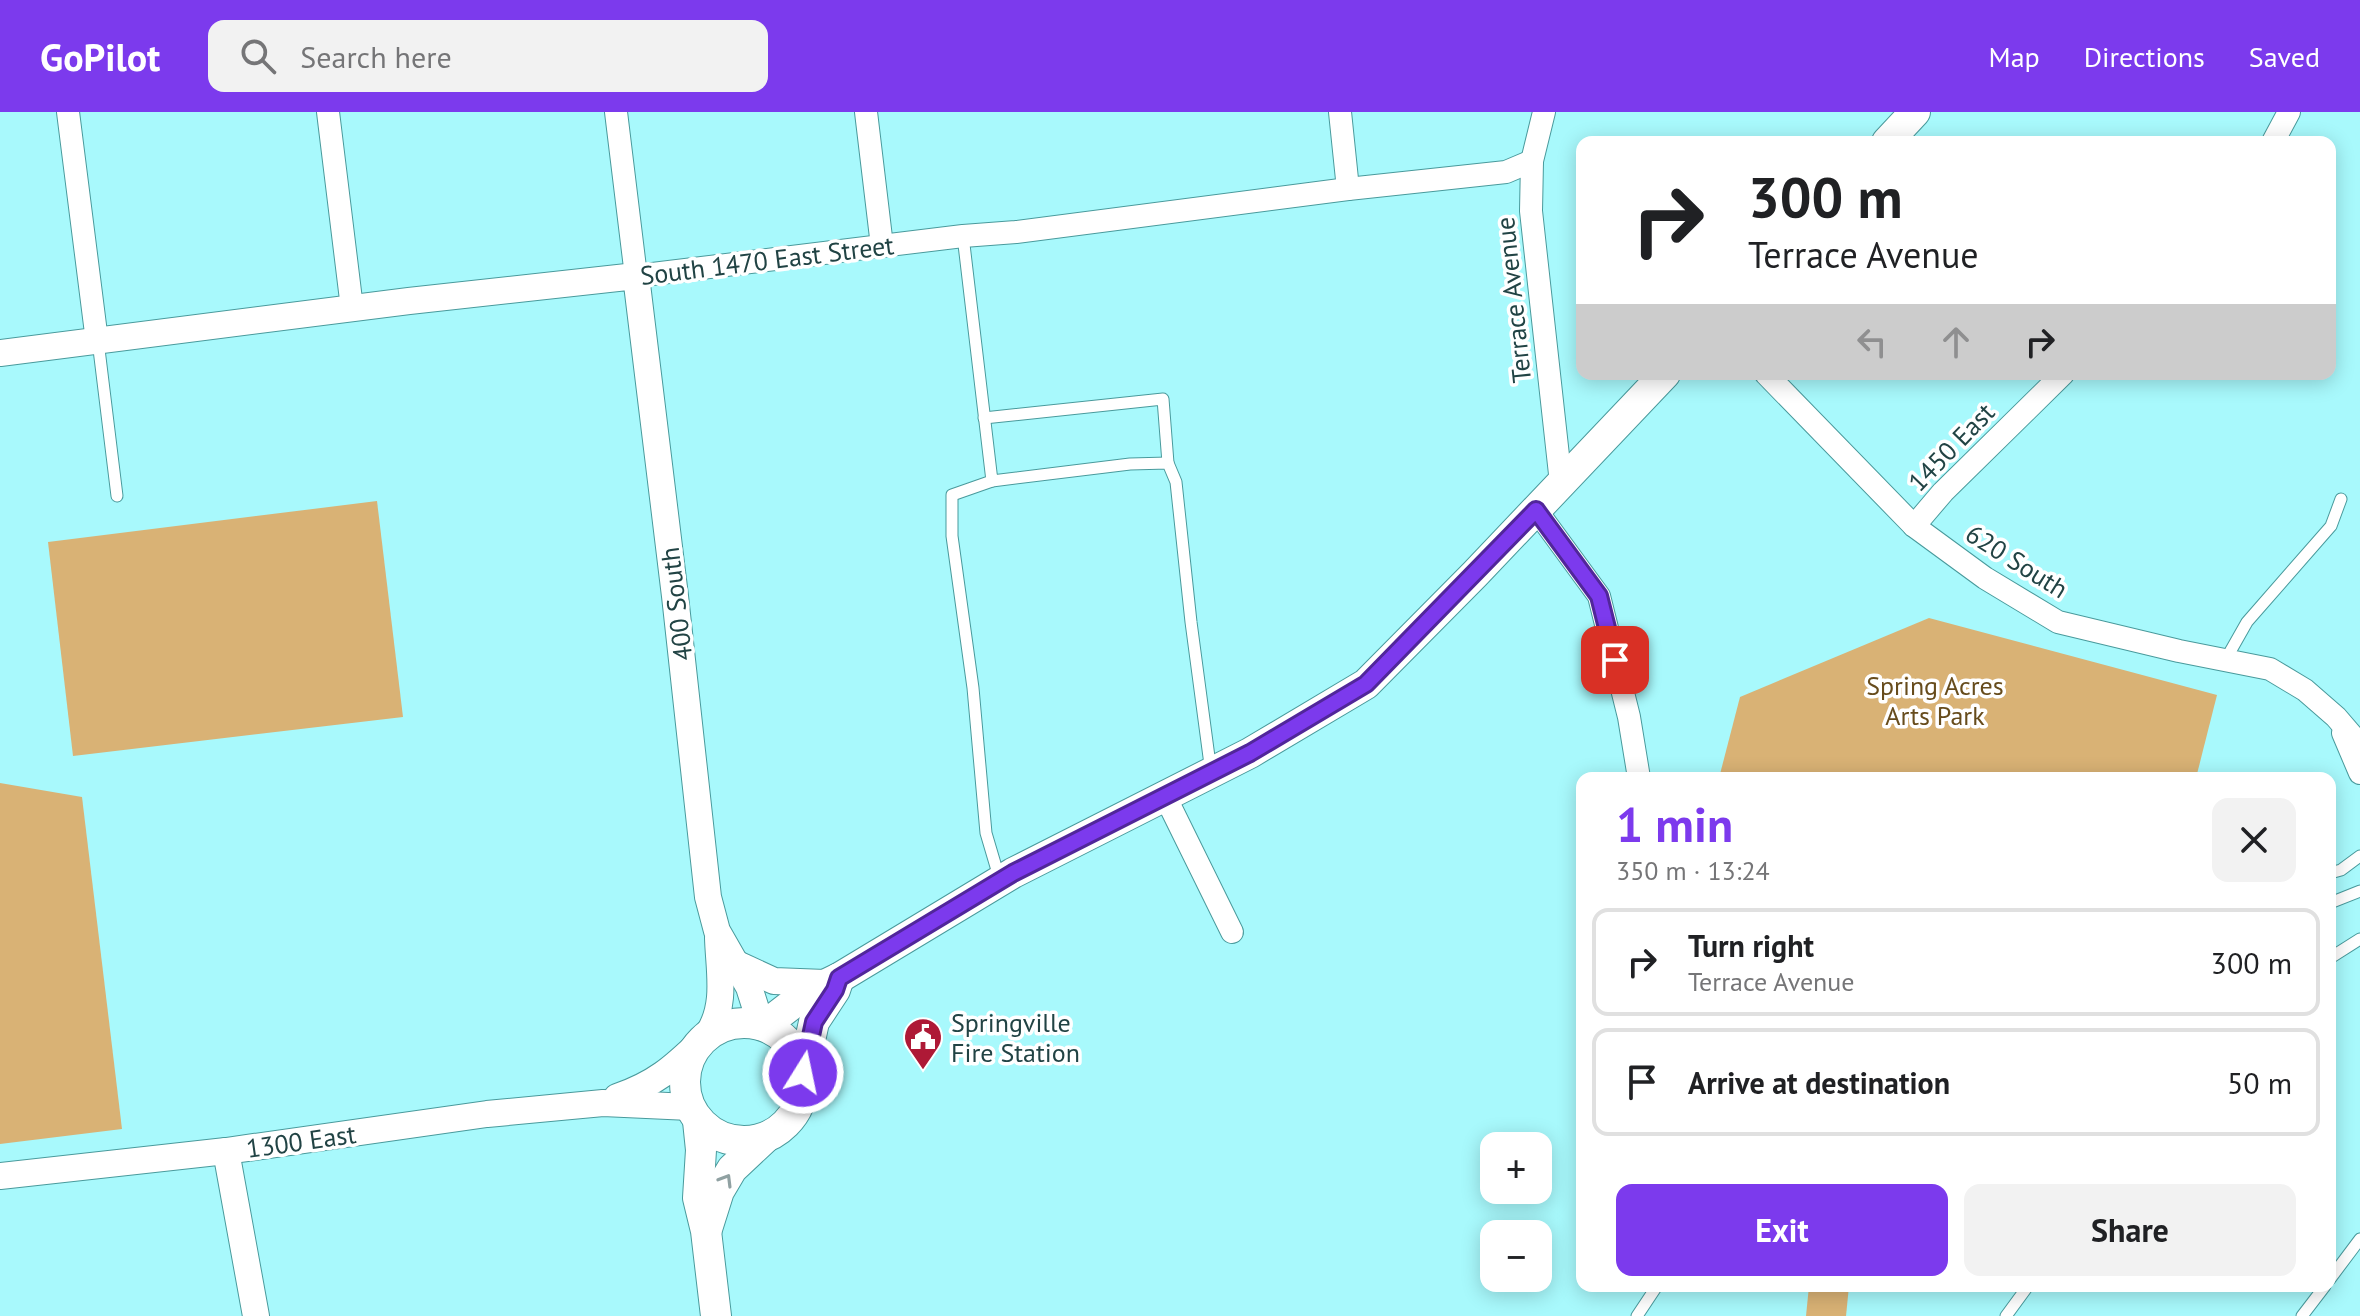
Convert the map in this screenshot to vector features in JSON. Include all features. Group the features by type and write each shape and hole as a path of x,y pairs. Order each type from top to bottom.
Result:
{"main road":[{"path":"1893,136 1915,112"},
{"path":"763,1025 804,995 1000,881 1250,753 1366,684 1659,380"},
{"path":"706,1231 719,1191 732,1169 764,1139 791,1120 799,1106 814,1022 835,990 832,981"},
{"path":"716,1316 706,1231 698,1198 701,1150 685,1083 690,1058 705,1038 724,1026 743,1022 763,1025 779,1033 799,1058 803,1073"},
{"path":"694,1114 715,1134 727,1139 739,1142 764,1139"}],"street":[{"path":"68,112 97,341"},
{"path":"328,112 352,308"},
{"path":"616,112 636,276"},
{"path":"866,112 882,246"},
{"path":"1340,112 1348,189"},
{"name":"Terrace Avenue","path":"1544,112 1532,161 1531,211 1561,483"},
{"path":"2276,136 2289,112"},
{"name":"South 1470 East Street","path":"0,353 352,308 1506,172 1532,161"},
{"name":"400 South","path":"636,276 708,897 717,931 721,1002 717,1020 705,1038"},
{"name":"620 South","path":"1772,380 1914,526 1985,578 2058,622 2270,669 2305,690 2336,717 2360,745"},
{"name":"1450 East","path":"1914,526 1943,492 2057,380"},
{"path":"1536,510 1599,596 1629,717 1638,772"},
{"name":"620 South","path":"2336,717 2360,773"},
{"path":"1165,796 1232,932"},
{"name":"400 South","path":"717,931 749,987 763,1025"},
{"path":"735,963 774,981 832,981"},
{"name":"1300 East","path":"603,1103 640,1089 666,1074 705,1038"},
{"name":"1300 East","path":"0,1176 226,1151 487,1114 603,1103 694,1114"},
{"path":"226,1151 256,1316"}],"lane":[{"path":"963,236 992,481"},
{"path":"97,341 117,496"},
{"path":"984,418 1163,399 1168,463 1176,482 1211,773"},
{"path":"1000,881 986,833 973,688 952,536 952,495 992,481 1130,464 1168,463"},
{"path":"2226,659 2247,622 2331,526 2341,499"},
{"path":"2336,871 2360,856"},
{"path":"2336,901 2360,891"},
{"path":"2336,954 2360,939"},
{"path":"2336,1271 2360,1239"},
{"path":"1637,1316 1653,1292"},
{"path":"2006,1316 2024,1292"},
{"path":"2302,1316 2320,1292"}],"green space":[{"path":"377,501 403,717 73,756 48,542"},
{"name":"Spring Acres Arts Park","path":"1929,618 2217,695 2198,772 1721,772 1740,697"},
{"path":"0,783 82,797 122,1129 0,1144"},
{"path":"1808,1292 1848,1292 1846,1316 1806,1316"}],"place":[{"name":"Springville Fire Station","path":"923,1071"}],"route":[{"path":"803,1073 814,1022 835,990 839,978 1013,873 1250,753 1366,684 1536,510 1553,529 1599,596 1615,660"}]}
